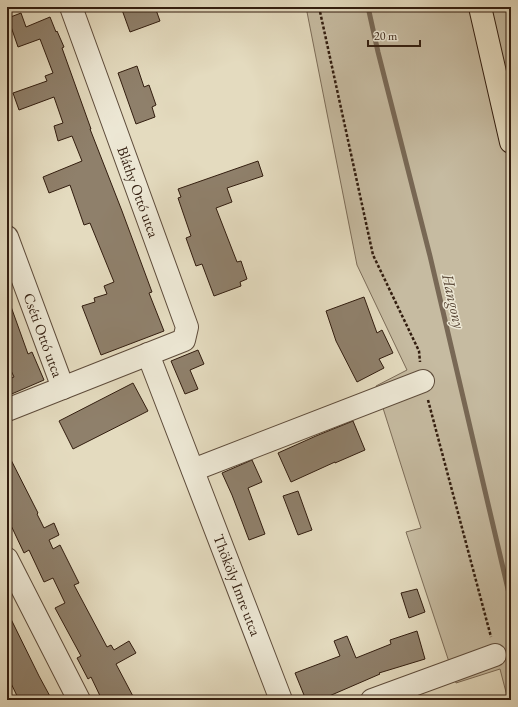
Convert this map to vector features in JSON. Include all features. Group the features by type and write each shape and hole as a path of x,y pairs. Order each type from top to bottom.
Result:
{"main road":[{"path":"480,7 511,142"}],"street":[{"name":"Bláthy Ottó utca","path":"71,7 187,327 184,340 148,354"},
{"name":"Cséti Ottó utca","path":"7,237 63,388"},
{"path":"7,410 148,354"},
{"name":"Thököly Imre utca","path":"148,354 281,700"},
{"path":"193,470 423,382"},
{"path":"7,559 79,700"},
{"path":"372,700 495,655"}],"path":[{"path":"318,7 373,255 419,351 423,382 495,655"}],"shaded area":[{"path":"306,7 511,7 511,700 508,700 500,669 456,683 406,532 421,528 376,386 407,370 357,265"}],"building":[{"path":"121,7 155,7 160,21 130,32"},
{"path":"21,13 26,27 50,17 56,32 57,31 64,47 62,48 90,129 152,292 149,293 164,331 101,355 82,306 95,302 94,298 107,294 104,286 114,282 90,223 84,225 70,185 49,193 43,177 82,161 72,136 58,141 54,126 63,123 54,97 19,110 13,93 47,81 45,76 53,73 40,39 18,47 8,18"},
{"path":"137,66 144,87 149,85 156,105 152,107 155,117 136,124 118,73"},
{"path":"258,161 263,176 227,188 232,202 216,208 237,262 241,261 247,279 240,282 241,286 214,296 202,264 196,266 186,238 191,236 178,198 181,197 178,189"},
{"path":"364,297 377,333 382,330 393,353 379,359 384,368 357,382 336,341 326,311"},
{"path":"7,301 9,301 28,354 32,352 44,380 7,396 7,380 14,377 7,362"},
{"path":"198,350 204,364 190,370 198,389 185,394 171,361"},
{"path":"133,383 148,411 73,449 59,421"},
{"path":"353,421 365,450 291,482 278,453"},
{"path":"7,452 44,528 54,523 59,535 49,540 53,549 60,545 79,583 74,585 107,647 111,645 114,650 129,641 136,653 116,664 135,700 102,700 91,677 88,679 77,658 81,656 55,608 65,603 53,578 44,582 29,550 24,553 7,517"},
{"path":"252,460 262,482 248,488 265,534 249,540 222,473"},
{"path":"298,491 312,530 298,535 283,496"},
{"path":"417,589 425,612 409,618 401,593"},
{"path":"7,611 52,700 19,700 7,675"},
{"path":"417,631 425,659 379,673 380,674 320,700 306,700 295,673 340,656 334,641 347,636 356,658 391,644 390,640"}],"waterway":[{"name":"Hangony","path":"368,7 430,256 511,602"}]}
